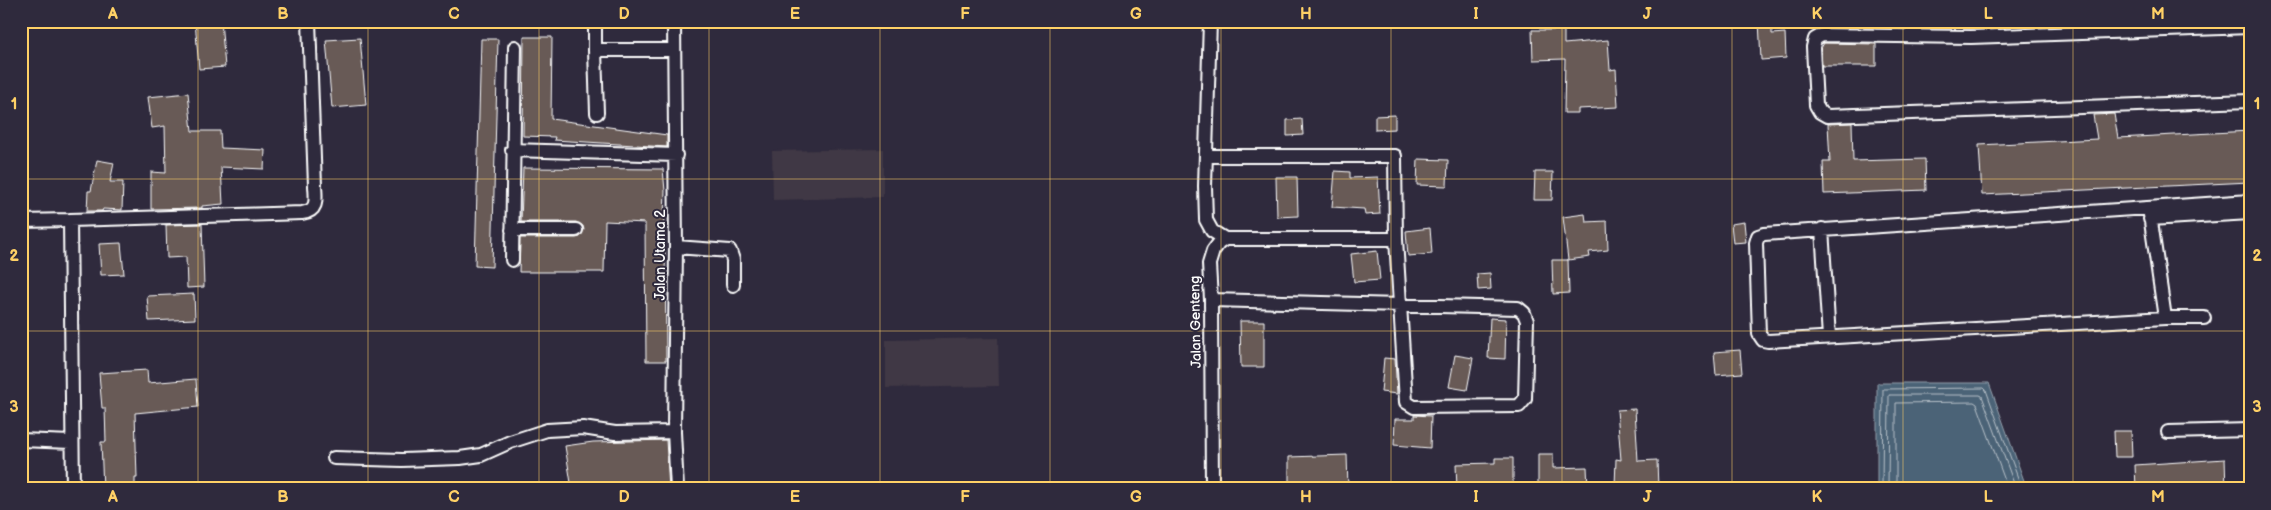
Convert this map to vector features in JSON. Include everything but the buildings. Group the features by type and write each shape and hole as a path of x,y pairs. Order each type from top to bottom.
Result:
{"street":[{"path":"21,221 302,213 314,209 316,206 316,186 310,21"},
{"path":"595,21 597,112"},
{"name":"Jalan Utama 2","path":"674,21 676,155 674,432 677,489"},
{"path":"1210,21 1206,220 1212,232 1226,239 1396,239"},
{"path":"2250,27 1971,37 1822,35 1815,39 1813,47 1816,105 1820,112 1827,116 2250,101"},
{"path":"512,260 512,150 515,46"},
{"path":"595,50 673,50"},
{"path":"512,150 676,155"},
{"path":"1206,156 1395,156 1396,239 1402,306 1403,376 1406,402 1408,405 1520,406 1523,403 1527,377 1527,321 1524,313 1518,308 1402,306 1211,300"},
{"path":"2150,214 2250,200"},
{"path":"2204,318 2165,318 1768,341 1763,340 1759,334 1756,243 1758,236 1764,234 1822,229 2150,214 2250,213"},
{"path":"2150,214 2165,318"},
{"path":"70,220 73,489"},
{"path":"1822,229 1829,337"},
{"path":"512,230 576,230"},
{"name":"Jalan Genteng","path":"1212,489 1211,300 1208,277 1210,258 1219,243 1226,239"},
{"path":"676,247 730,252 733,260 733,285"},
{"path":"334,458 402,460 460,458 481,454 547,430 583,428 615,433 674,432"},
{"path":"2168,432 2250,430"},
{"path":"21,440 71,442"}],"shaded area":[{"path":"883,149 883,197 773,200 772,151"},
{"path":"998,338 999,386 886,388 886,340"}],"water":[{"path":"1877,383 1989,383 2027,489 1877,489"}]}
